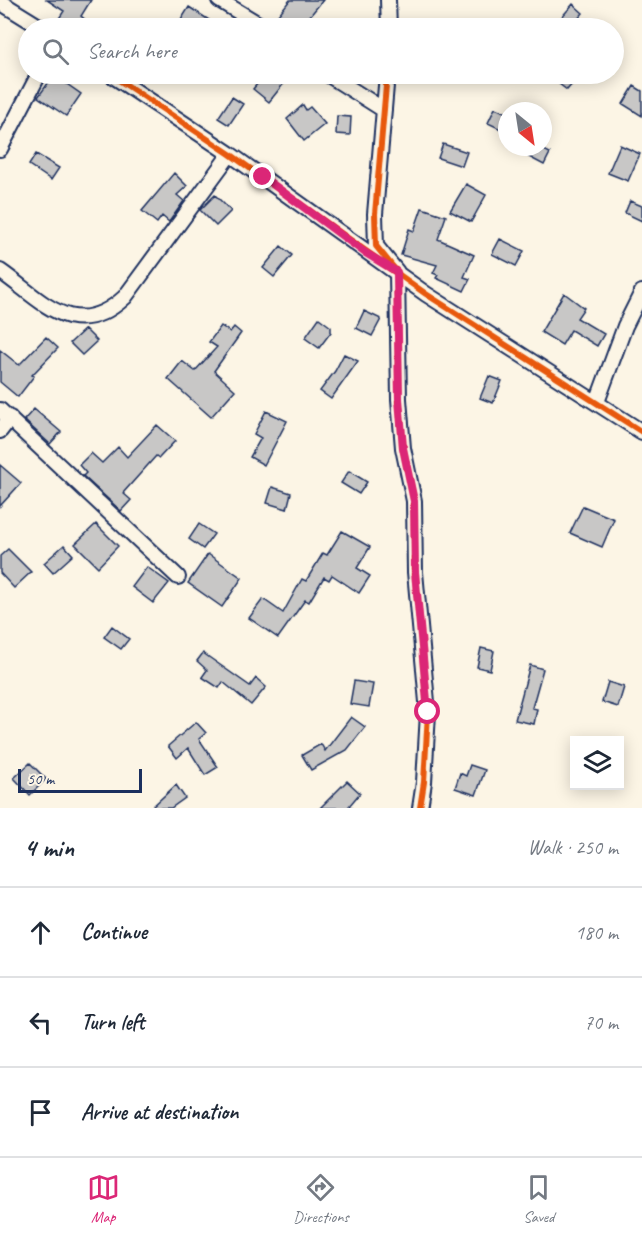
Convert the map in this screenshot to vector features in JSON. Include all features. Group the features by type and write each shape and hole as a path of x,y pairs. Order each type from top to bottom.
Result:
{"street":[{"path":"219,0 249,18"},
{"path":"388,0 389,18"},
{"path":"0,2 26,18"},
{"path":"0,149 34,84"},
{"path":"125,84 230,154 364,252 498,342 642,432"},
{"path":"343,84 384,110"},
{"path":"386,84 375,214 376,246 397,272 401,428 414,501 415,572 428,712 424,782 420,808"},
{"path":"0,271 48,308 66,317 91,317 111,310 125,297 230,154"},
{"path":"597,402 625,326 642,292"},
{"path":"0,431 5,414 178,577"}],"building":[{"path":"47,0 91,0 81,16 83,18 59,18 64,11"},
{"path":"290,0 323,0 308,18 276,18"},
{"path":"573,4 583,13 579,18 561,18"},
{"path":"189,7 206,18 182,18"},
{"path":"47,84 67,84 81,94 66,116 38,97"},
{"path":"257,84 283,84 269,102 253,89"},
{"path":"559,84 572,84 567,90"},
{"path":"634,86 642,91 642,116 623,104"},
{"path":"232,97 243,104 229,125 218,118"},
{"path":"303,105 306,110 310,107 325,124 304,141 287,119"},
{"path":"495,108 498,109 498,128 488,123"},
{"path":"337,116 351,117 350,135 336,134"},
{"path":"443,144 467,152 462,166 438,158"},
{"path":"620,145 640,154 628,181 608,173"},
{"path":"36,154 59,168 51,180 29,165"},
{"path":"527,156 548,156 544,165"},
{"path":"174,173 187,186 177,195 184,201 169,222 162,216 157,223 142,211"},
{"path":"466,184 486,195 471,222 450,211"},
{"path":"215,195 231,211 216,226 200,210"},
{"path":"630,201 642,206 642,221 625,213"},
{"path":"422,208 446,216 438,239 474,255 464,277 470,279 464,291 436,278 438,275 433,273 437,265 401,255 409,229 414,231"},
{"path":"500,239 524,251 516,266 492,254"},
{"path":"281,246 292,255 274,277 263,268"},
{"path":"564,293 584,308 577,318 604,334 597,346 571,330 562,345 541,332"},
{"path":"364,311 381,319 372,336 356,328"},
{"path":"319,318 331,327 331,332 319,348 305,338"},
{"path":"221,326 230,332 234,327 241,333 214,371 235,390 211,417 168,379 182,361 195,371 217,347 209,342"},
{"path":"85,329 97,341 82,355 70,343"},
{"path":"46,337 58,348 32,375 34,376 18,397 0,382 0,350 19,365"},
{"path":"344,354 358,361 331,399 320,391"},
{"path":"489,376 502,381 493,403 480,398"},
{"path":"34,409 61,432 50,444 24,420"},
{"path":"266,411 287,421 264,465 250,457 261,438 254,434"},
{"path":"157,425 175,441 159,458 156,456 123,493 131,500 121,511 83,476 86,473 79,465 91,453 102,463 118,447 127,457"},
{"path":"0,465 21,483 0,506"},
{"path":"349,471 367,482 359,494 341,483"},
{"path":"272,487 291,493 287,509 267,503"},
{"path":"583,506 614,519 602,547 570,533"},
{"path":"96,524 118,546 98,567 75,544"},
{"path":"199,524 214,534 203,549 189,539"},
{"path":"342,531 370,547 357,568 370,576 359,593 332,575 329,580 324,577 309,602 305,600 278,638 249,618 263,599 283,613 302,579 306,581 323,553 327,555"},
{"path":"64,545 73,555 53,573 44,563"},
{"path":"8,549 31,572 14,588 0,573 0,556"},
{"path":"208,554 242,578 222,607 188,583"},
{"path":"147,567 169,583 153,603 132,587"},
{"path":"112,626 129,639 121,649 104,637"},
{"path":"481,648 494,651 490,670 477,667"},
{"path":"203,653 250,686 256,678 266,687 251,705 223,682 219,688 202,677 207,670 197,661"},
{"path":"530,665 543,669 532,708 537,709 534,724 515,720"},
{"path":"354,681 373,684 369,707 350,704"},
{"path":"608,682 624,687 618,707 602,702"},
{"path":"351,717 365,727 347,750 311,770 302,755 321,744 325,751"},
{"path":"196,722 206,733 199,739 218,767 205,775 188,748 177,758 168,746"},
{"path":"30,763 46,779 30,795 14,778"},
{"path":"470,765 485,770 476,795 455,788 460,773 466,776"},
{"path":"347,781 360,793 349,806 352,808 320,808"},
{"path":"176,785 185,798 171,808 151,808"}],"cycle path":[{"path":"125,84 230,154 426,294 642,432"},
{"path":"386,84 375,214 376,246 397,272 399,399 403,448 414,501 415,572 428,713 424,782 420,808"}],"route":[{"path":"263,177 364,252 397,272 399,399 403,448 414,501 415,572 428,712"}]}
